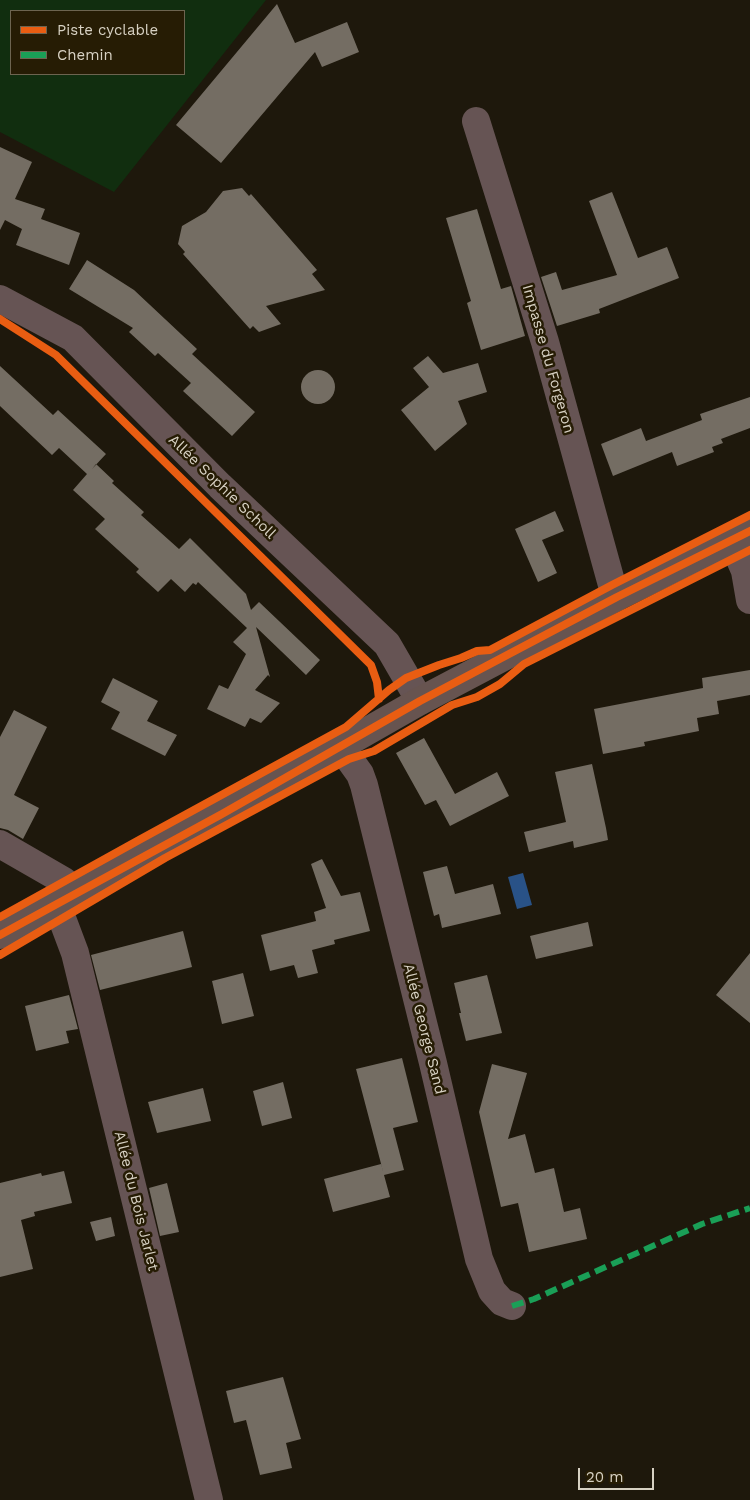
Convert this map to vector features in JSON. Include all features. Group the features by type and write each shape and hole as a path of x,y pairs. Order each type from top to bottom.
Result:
{"main road":[{"path":"0,935 222,814 420,701 617,597 741,536"}],"street":[{"name":"Impasse du Forgeron","path":"476,121 544,342 612,585 617,597"},
{"name":"Allée Sophie Scholl","path":"0,299 72,338 220,486 387,644 420,701"},
{"path":"741,536 750,600"},
{"name":"Allée George Sand","path":"340,746 360,774 364,785 479,1259 492,1291 502,1302 512,1306"},
{"name":"Allée du Bois Jarlet","path":"0,844 64,881 64,901 75,953 210,1500"}],"green space":[{"path":"0,0 266,0 114,192 0,132"}],"water":[{"path":"523,873 532,905 517,909 508,877"}],"building":[{"path":"277,4 295,43 347,22 359,52 322,67 315,52 221,163 176,125"},
{"path":"0,147 32,162 15,199 45,209 41,219 80,233 69,265 16,245 22,229 5,220 0,230"},
{"path":"242,188 249,196 251,194 317,270 312,274 325,290 266,306 281,324 259,332 253,326 250,329 183,254 185,252 178,244 182,226 206,212 223,191"},
{"path":"612,192 638,258 667,247 679,278 599,309 600,313 557,326 541,277 556,272 562,290 617,275 589,201"},
{"path":"477,209 501,289 511,286 525,336 481,350 467,303 471,301 446,218"},
{"path":"87,260 134,290 197,349 192,354 255,412 232,436 183,391 191,383 158,353 155,356 129,332 133,328 69,289"},
{"path":"428,356 443,373 478,363 487,392 458,401 467,424 435,451 401,410 429,387 413,368"},
{"path":"0,366 53,415 58,410 106,454 96,464 114,481 112,483 144,512 141,515 179,549 190,538 246,594 251,610 259,602 320,660 306,675 256,627 270,677 268,675 255,690 280,703 261,723 250,718 245,727 207,709 219,685 228,689 246,654 233,642 247,628 198,582 196,585 193,583 185,592 171,579 158,592 136,572 139,569 95,529 105,519 73,490 87,474 59,448 52,455 0,406"},
{"path":"318,370 325,371 330,375 334,380 334,394 330,399 325,403 318,404 311,403 306,399 302,394 301,387 302,380 306,375 311,371"},
{"path":"750,397 750,428 721,439 723,443 712,447 714,452 677,466 672,452 613,476 601,444 641,428 646,441 702,420 700,414"},
{"path":"555,511 564,531 542,540 557,573 538,582 515,529"},
{"path":"750,670 750,695 717,701 719,714 697,718 699,731 644,742 645,746 603,754 594,709 703,688 702,678"},
{"path":"113,678 158,701 147,721 177,735 165,756 111,729 120,712 101,702"},
{"path":"14,710 47,727 14,795 39,808 23,839 8,830 0,828 0,737"},
{"path":"424,738 455,794 497,772 509,796 450,826 436,800 425,805 396,753"},
{"path":"592,764 608,840 574,848 573,841 529,852 524,832 566,822 555,772"},
{"path":"322,859 341,896 360,892 370,931 334,940 335,944 312,950 318,973 298,978 294,965 270,971 261,935 316,921 314,912 326,908 311,864"},
{"path":"447,866 455,894 493,884 501,914 442,928 439,914 434,916 423,872"},
{"path":"588,922 593,946 536,959 530,936"},
{"path":"183,931 192,967 100,990 91,955"},
{"path":"750,953 750,1023 716,995"},
{"path":"243,973 254,1016 222,1024 212,981"},
{"path":"487,975 502,1033 466,1041 454,983"},
{"path":"69,995 78,1029 66,1031 69,1043 36,1051 25,1006"},
{"path":"402,1058 418,1122 393,1128 404,1170 384,1175 356,1069"},
{"path":"492,1064 527,1073 508,1139 525,1134 535,1173 554,1168 564,1212 580,1208 587,1239 529,1252 518,1203 501,1207 479,1112"},
{"path":"283,1082 292,1118 262,1126 253,1091"},
{"path":"203,1088 211,1121 157,1133 148,1102"},
{"path":"381,1164 390,1197 333,1212 324,1179"},
{"path":"64,1171 72,1203 34,1212 35,1216 21,1220 33,1269 0,1277 0,1183 41,1173 42,1176"},
{"path":"167,1183 179,1232 160,1236 149,1188"},
{"path":"111,1217 115,1236 96,1241 90,1222"},
{"path":"283,1377 301,1439 286,1443 292,1468 260,1475 246,1420 234,1423 226,1391"}],"marked path":[{"path":"512,1306 534,1299 702,1224 750,1208"}],"cycle path":[{"path":"0,319 56,355 371,665 377,682 379,699"},
{"path":"0,917 346,727 406,678 477,651 490,650 750,515"},
{"path":"0,935 222,814 420,701 617,597 750,531"},
{"path":"0,955 165,858 349,759 374,751 452,705 477,697 500,684 524,664 750,550"}]}
